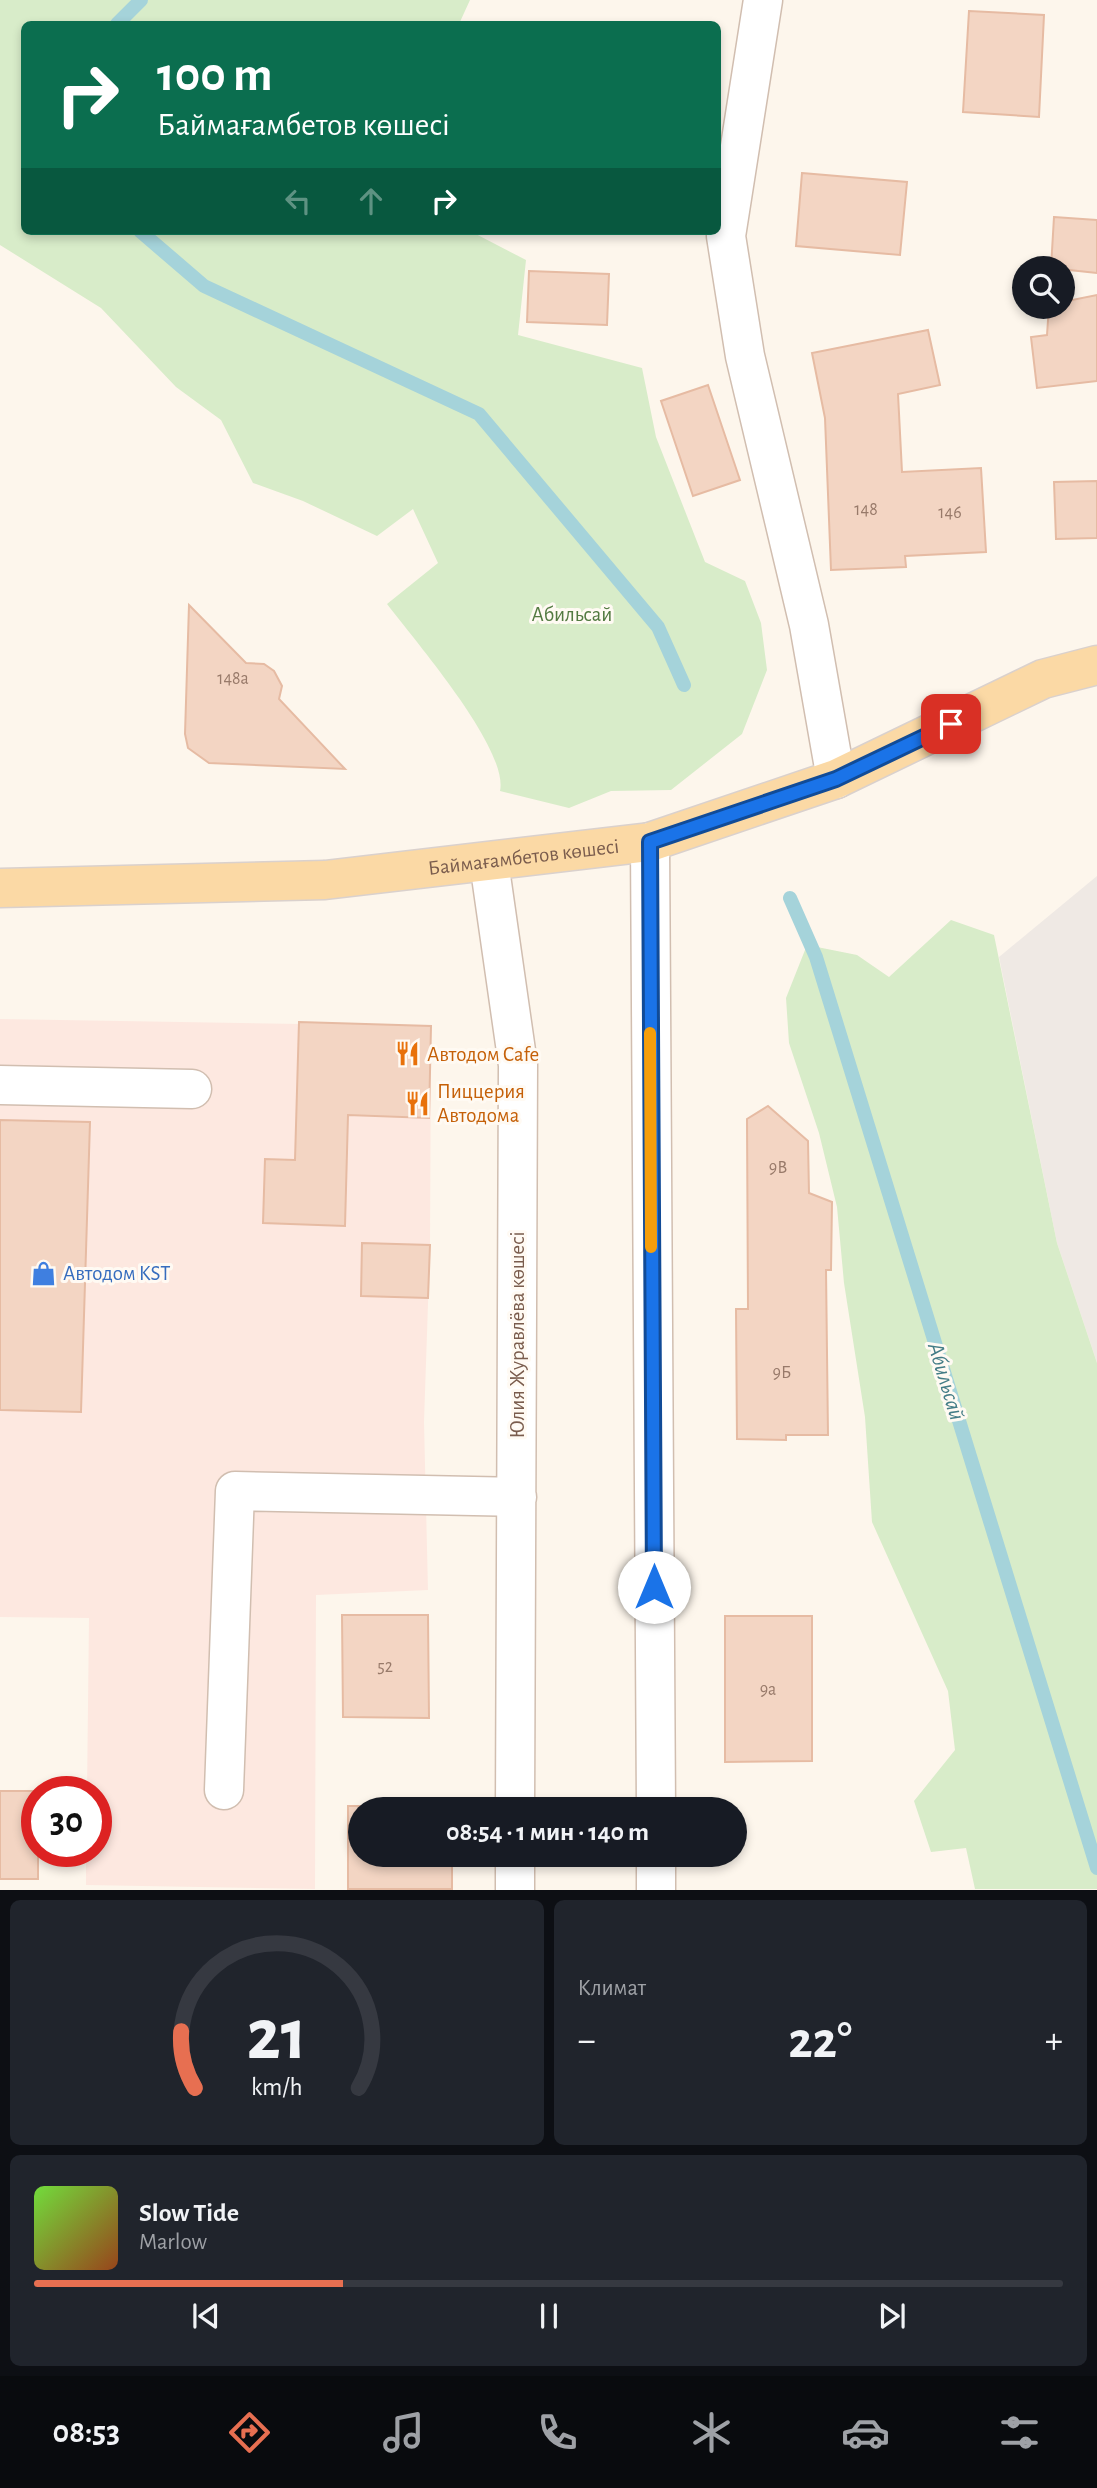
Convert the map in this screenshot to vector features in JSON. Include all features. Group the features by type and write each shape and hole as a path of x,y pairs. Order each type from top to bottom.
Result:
{"main road":[{"name":"Баймағамбетов көшесі","path":"0,888 325,880 650,842 836,779 1043,679 1097,665"}],"street":[{"path":"763,0 726,236 745,356 809,625 836,779"},
{"path":"650,842 656,1797"},
{"name":"Юлия Журавлёва көшесі","path":"489,862 518,1065 515,1797"},
{"path":"0,1085 192,1088"},
{"path":"224,1790 235,1491 517,1497"},
{"path":"515,1867 515,1889"},
{"path":"656,1867 656,1889"}],"shaded area":[{"path":"1097,876 1097,1363 1057,1243 999,957"},
{"path":"0,1019 431,1026 430,1245 424,1422 428,1590 316,1595 315,1889 86,1885 86,1867 112,1867 112,1776 87,1776 89,1618 0,1617"}],"green space":[{"name":"Абильсай","path":"0,0 470,0 460,21 21,21 21,235 478,235 526,260 518,335 642,368 656,437 705,562 745,581 761,623 767,670 742,734 671,790 611,791 569,808 500,791 499,772 476,723 387,604 438,563 413,509 377,536 303,501 253,483 221,420 176,387 101,308 0,245"},
{"name":"Абильсай","path":"951,920 994,935 1057,1243 1097,1363 1097,1889 975,1889 966,1848 931,1852 914,1801 955,1750 948,1691 872,1522 865,1417 844,1283 837,1207 819,1133 789,1043 786,998 807,945 857,955 889,977"}],"building":[{"path":"969,11 1044,15 1039,117 963,112"},
{"path":"802,173 907,182 900,255 796,246"},
{"path":"1054,217 1097,220 1097,273 1075,271 1075,256 1052,256"},
{"path":"529,271 609,274 607,325 527,322"},
{"path":"1097,295 1097,381 1037,388 1031,337 1047,335 1048,319 1075,319 1075,299"},
{"path":"928,330 940,385 898,394 902,472 981,468 986,552 905,556 906,567 831,570 825,418 812,353"},
{"path":"708,385 740,480 693,496 661,401"},
{"path":"1097,481 1097,538 1056,539 1054,482"},
{"path":"189,605 246,663 264,664 274,671 282,686 279,699 345,769 209,763 188,748 185,734"},
{"path":"299,1022 431,1026 429,1118 348,1115 345,1226 263,1223 265,1159 295,1160"},
{"path":"768,1106 808,1141 809,1193 832,1202 831,1270 826,1270 828,1435 786,1435 786,1440 737,1439 736,1309 748,1309 747,1119"},
{"name":"Автодом KST","path":"0,1120 90,1122 81,1412 0,1410"},
{"path":"362,1243 430,1245 428,1298 361,1296"},
{"path":"342,1615 428,1615 429,1718 343,1717"},
{"path":"725,1616 812,1616 812,1761 725,1762"},
{"path":"0,1791 21,1791 21,1867 38,1867 38,1879 0,1879"},
{"path":"348,1867 452,1867 452,1889 348,1889"}],"waterway":[{"name":"Абильсай","path":"120,21 141,0"},
{"name":"Абильсай","path":"145,235 204,286 479,414 658,627 684,685"},
{"name":"Абильсай","path":"790,898 816,957 1097,1868"}],"slow traffic":[{"path":"650,1033 651,1247"}],"place":[{"name":"Автодом Cafe","path":"407,1054"},
{"name":"Пиццерия Автодома","path":"417,1103"},
{"name":"Автодом KST","path":"43,1273"}],"route":[{"path":"654,1587 650,842 836,779 951,724"}]}
